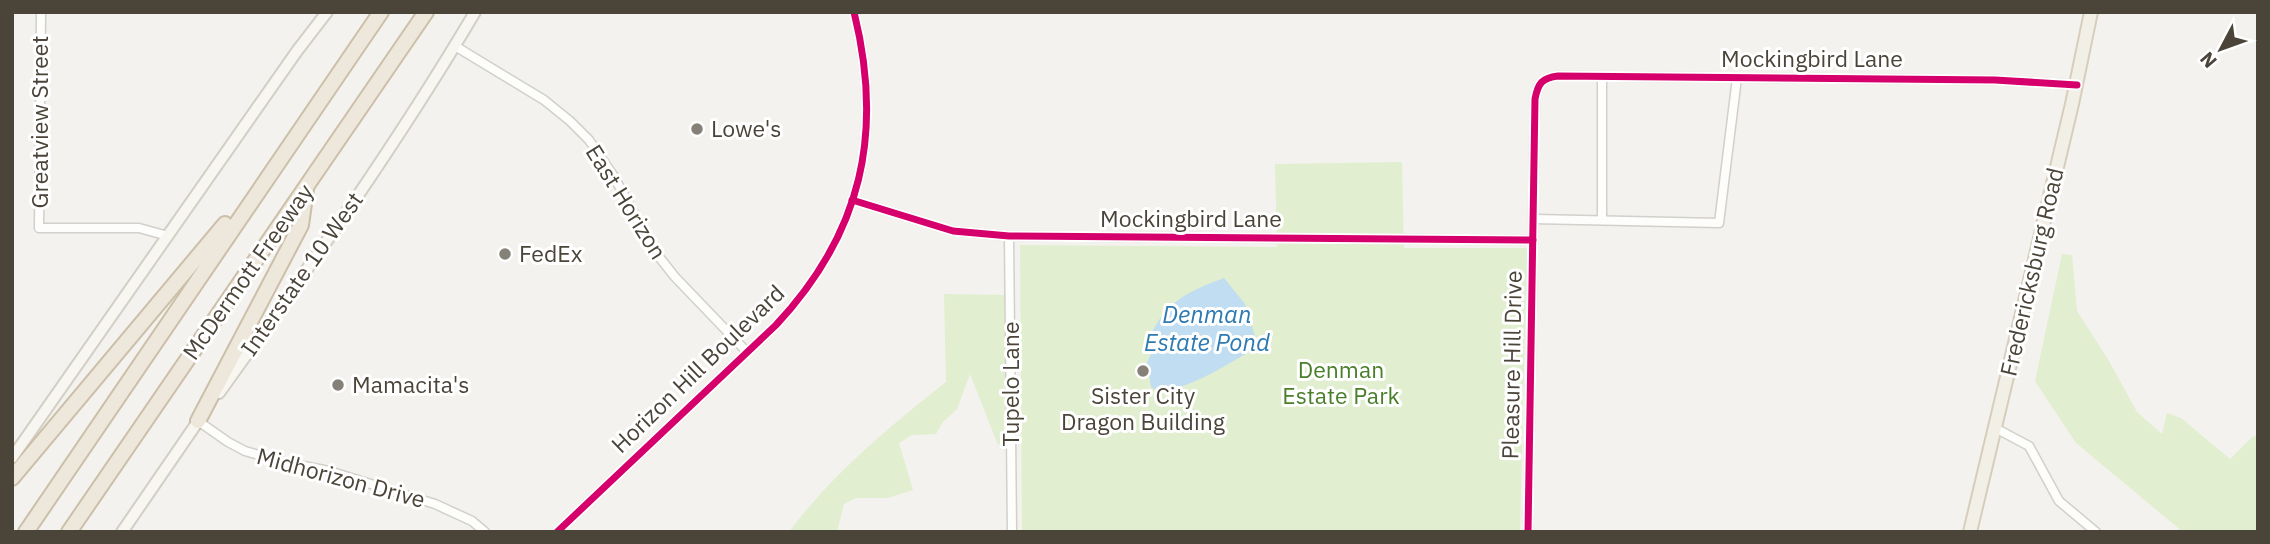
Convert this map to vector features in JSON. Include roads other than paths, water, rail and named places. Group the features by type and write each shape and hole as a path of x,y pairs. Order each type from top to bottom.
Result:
{"highway":[{"name":"McDermott Freeway","path":"26,532 381,12"},
{"name":"McDermott Freeway","path":"69,532 426,12"},
{"path":"12,478 286,150"},
{"path":"198,421 301,225 306,188"}],"main road":[{"path":"12,458 327,12"},
{"name":"Interstate 10 West","path":"121,532 420,105 475,12"},
{"name":"Fredericksburg Road","path":"1970,532 2077,85 2091,12"}],"street":[{"name":"Greatview Street","path":"41,12 39,228 139,228 168,236"},
{"name":"Horizon Hill Boulevard","path":"557,532 776,325 806,289 836,240 852,200 867,137 869,106 863,52 854,12"},
{"name":"East Horizon","path":"455,46 544,100 589,140 613,175 656,253 675,277 747,352"},
{"path":"1602,77 1602,220"},
{"name":"Mockingbird Lane","path":"1546,78 1994,80 2077,85"},
{"name":"Pleasure Hill Drive","path":"1528,532 1535,99 1539,83 1546,78"},
{"path":"1534,219 1719,223 1737,78"},
{"name":"Mockingbird Lane","path":"852,200 953,231 1009,236 1534,240"},
{"name":"Tupelo Lane","path":"1009,236 1012,532"},
{"name":"Midhorizon Drive","path":"198,421 245,452 330,471 435,504 472,521 485,532"},
{"path":"1995,428 2029,446 2059,501 2096,532"}],"water":[{"name":"Denman Estate Pond","path":"1224,278 1245,304 1258,346 1199,379 1160,393 1151,387 1147,362 1153,350 1148,343 1160,318 1188,294"}],"place":[{"name":"Lowe's","path":"697,129"},
{"name":"FedEx","path":"505,254"},
{"name":"Sister City Dragon Building","path":"1143,371"},
{"name":"Mamacita's","path":"338,385"}],"park label":[{"name":"Denman Estate Park","path":"1341,383"}]}
